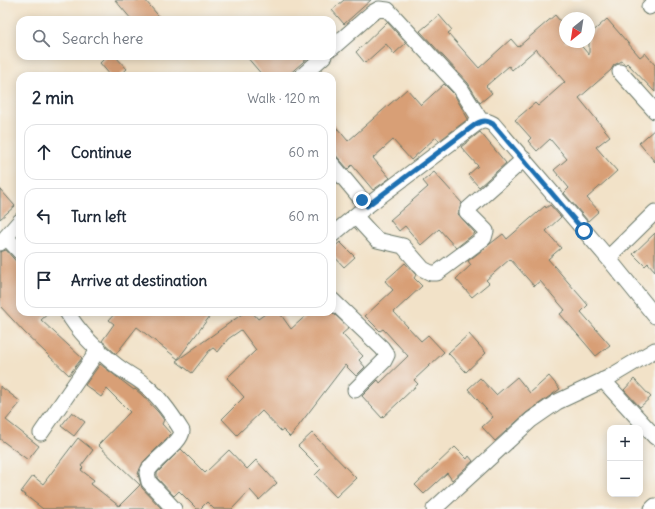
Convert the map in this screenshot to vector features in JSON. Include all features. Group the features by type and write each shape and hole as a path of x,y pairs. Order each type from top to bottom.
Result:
{"street":[{"path":"336,44 372,13 379,9 388,10 461,89 482,121"},
{"path":"306,72 320,60"},
{"path":"620,72 655,111"},
{"path":"336,232 367,206 482,121 487,120 493,124 524,159 655,316"},
{"path":"355,216 377,240 403,246 423,269 431,273 437,273 484,238 486,231 470,215 468,209 524,159"},
{"path":"336,169 367,206"},
{"path":"608,258 655,212"},
{"path":"16,225 3,240 16,249"},
{"path":"336,304 382,348 387,355 384,361 355,390"},
{"path":"70,316 76,326 98,349 116,365 146,386 160,400 182,431 182,434 150,467 147,473 148,482 174,509"},
{"path":"41,433 98,349"},
{"path":"434,509 531,420 557,402 603,380 655,350"},
{"path":"603,380 655,437"},
{"path":"652,509 655,506"}],"building":[{"path":"115,0 145,0 159,16 129,16"},
{"path":"344,0 371,0 344,24 332,10"},
{"path":"439,15 452,30 448,33 479,68 511,39 518,47 555,15 559,20 559,48 583,48 589,55 589,48 595,48 595,30 607,19 640,57 645,53 655,65 655,92 627,63 625,65 622,61 614,65 611,70 579,98 610,136 596,147 617,171 587,198 599,211 588,221 564,193 569,188 554,170 567,159 550,139 537,151 528,141 531,138 515,120 535,103 538,106 565,82 536,49 512,70 509,66 486,86 492,93 480,103 468,83 420,31"},
{"path":"387,22 406,43 394,54 386,44 365,63 356,52"},
{"path":"103,60 119,60 127,69 124,72 108,72 100,63"},
{"path":"249,60 305,60 292,72 260,72"},
{"path":"444,84 454,94 468,119 439,141 436,137 411,160 393,140 373,158 390,178 373,190 352,165 348,169 336,156 336,127 348,141 407,89 421,105"},
{"path":"655,129 655,162 639,143"},
{"path":"480,132 506,163 479,187 468,175 478,166 461,147"},
{"path":"434,172 462,203 458,214 475,233 456,248 439,229 421,245 405,226 399,231 390,220 428,187 423,181"},
{"path":"0,189 15,206 0,219"},
{"path":"550,205 561,217 546,231 561,248 548,259 588,305 581,312 610,345 596,356 560,314 565,310 540,281 534,286 510,259 486,280 489,283 472,297 456,279 471,265 468,261 503,234 507,239 545,206 546,208"},
{"path":"655,233 655,271 648,263 645,266 633,254"},
{"path":"340,242 355,257 344,267 336,258 336,246"},
{"path":"6,250 16,261 16,316 46,316 41,320 82,358 69,375 24,332 0,306 0,252"},
{"path":"405,263 416,275 414,278 422,286 394,312 421,341 428,335 444,352 414,380 418,384 382,418 362,396 378,380 380,383 408,356 383,329 380,331 365,316 393,290 385,281"},
{"path":"112,316 210,316 178,359 137,327 116,354 102,341 114,324 109,320"},
{"path":"239,316 255,316 258,319 262,316 282,316 291,329 306,316 336,316 349,328 342,334 363,356 359,360 365,367 356,376 345,365 290,437 283,430 281,431 262,411 237,435 222,419 244,397 227,378 256,350 241,330 228,339 218,352 213,348 209,351 192,373 176,361"},
{"path":"469,334 486,353 466,372 448,353"},
{"path":"100,364 142,395 164,420 162,424 171,434 143,462 138,474 142,488 162,509 43,509 21,492 33,476 43,484 78,438 93,450 81,466 83,468 81,470 94,480 91,484 119,506 140,485 98,445 130,412 107,389 101,397 85,385"},
{"path":"549,376 560,389 526,413 495,441 482,427 493,417 468,389 480,378 496,395 517,377 530,393"},
{"path":"634,379 651,397 640,407 624,390"},
{"path":"0,386 21,402 6,420 39,446 28,460 0,439"},
{"path":"72,412 85,422 74,436 61,426"},
{"path":"312,433 356,478 336,497 315,475 321,469 298,446"},
{"path":"455,447 467,459 469,456 473,461 452,480 447,473 424,494 415,485"},
{"path":"181,449 205,473 229,450 247,469 256,460 277,483 259,500 250,490 232,509 214,509 207,502 200,509 197,509 179,491 174,496 157,478 157,473"}],"route":[{"path":"362,200 367,206 476,124 487,120 493,124 584,231"}]}
